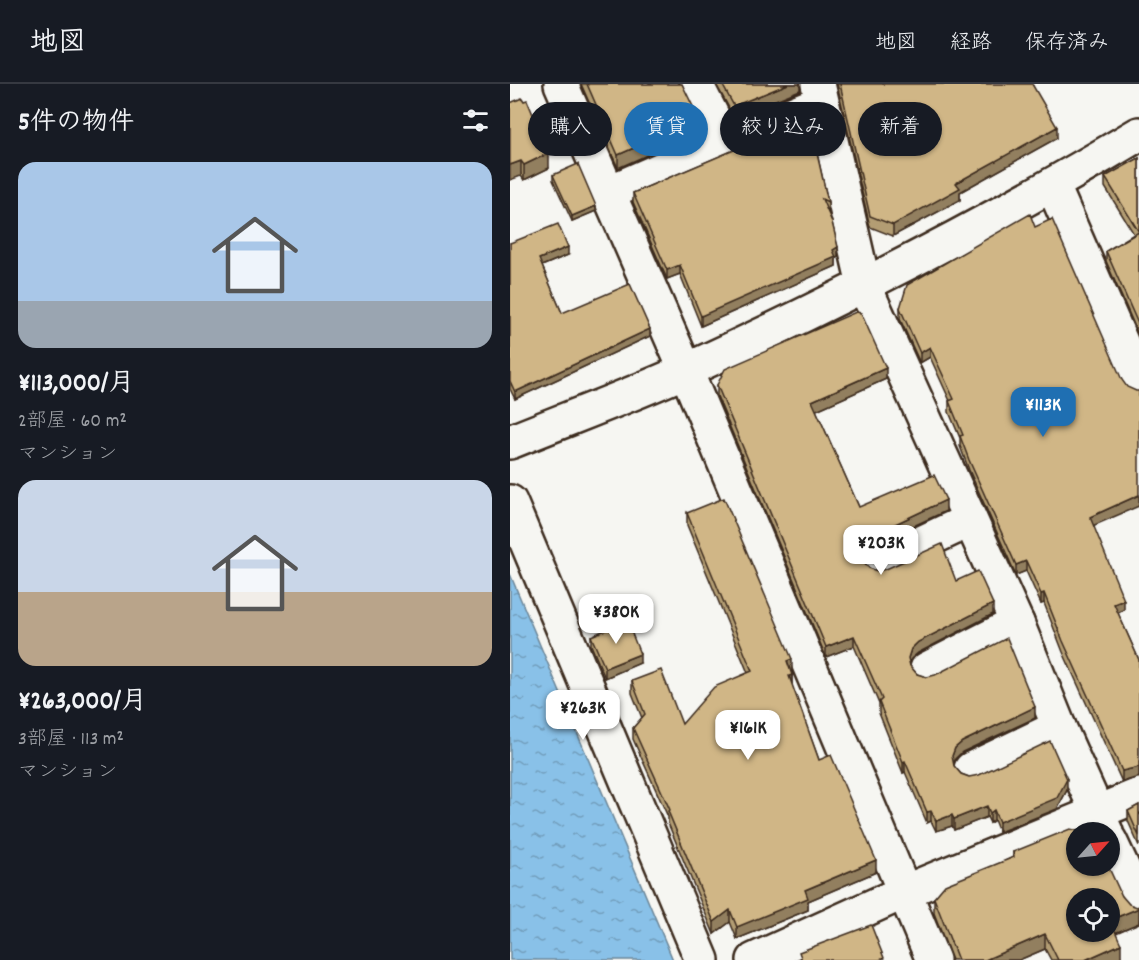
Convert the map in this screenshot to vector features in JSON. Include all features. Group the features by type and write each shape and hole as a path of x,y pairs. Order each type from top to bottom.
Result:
{"street":[{"path":"561,84 686,371 933,960"},
{"path":"696,84 720,131"},
{"path":"801,102 819,93 864,285 1017,623 1101,822"},
{"path":"510,442 686,371 864,285 1053,186 1139,134"},
{"path":"607,194 720,143"},
{"path":"1053,186 1139,383"},
{"path":"510,502 702,960"},
{"path":"879,563 970,520"},
{"path":"927,669 1017,623"},
{"path":"971,769 1059,727"},
{"path":"1111,822 1139,795"},
{"path":"754,960 904,892 1066,841"},
{"path":"1120,863 1139,903"}],"water":[{"path":"510,574 673,960 510,960"}],"building":[{"path":"587,84 682,84 691,102 624,102 624,152 618,155 612,141 612,102 595,102"},
{"path":"722,84 788,84 744,102 732,102"},
{"path":"840,84 1032,84 1057,127 956,183 960,188 893,225 870,216 846,102 844,102"},
{"path":"522,98 524,101 527,100 528,156 543,156 524,165 521,161 510,165 510,103"},
{"path":"720,156 818,156 828,202 822,199 832,222 838,247 833,250 836,257 701,316 680,265 667,270 633,193"},
{"path":"1139,158 1139,232 1105,177"},
{"path":"578,164 596,206 572,216 553,175"},
{"path":"1030,214 1035,227 1052,219 1122,380 1127,387 1139,391 1139,495 1090,517 1124,600 1114,604 1139,660 1139,767 1122,771 1063,641 1044,593 1041,594 1026,561 1016,565 969,460 960,436 963,435 949,401 954,399 930,347 920,353 900,308 907,285"},
{"path":"558,224 568,247 539,259 562,313 630,284 650,329 515,392 510,381 510,243"},
{"path":"1139,232 1139,326 1106,251"},
{"path":"856,312 861,313 886,368 812,401 859,507 934,475 946,500 870,536 863,542 860,550 862,560 869,568 877,571 942,544 956,581 978,571 993,604 918,642 911,649 908,658 910,666 917,674 927,677 935,675 1007,638 1035,707 962,742 955,748 952,756 954,766 961,774 969,777 979,775 1050,741 1067,779 1057,798 999,822 994,810 990,813 987,806 954,819 952,815 936,821 931,811 927,812 905,761 903,762 879,702 882,699 854,636 826,647 717,385 725,369"},
{"path":"724,498 792,659 787,661 792,675 789,676 819,760 831,755 876,860 805,890 808,898 737,927 730,910 714,922 668,811 670,810 633,728 645,714 632,681 661,670 682,724 714,687 752,671 687,513"},
{"path":"627,621 640,654 605,668 591,636"},
{"path":"1139,805 1139,836 1128,811"},
{"path":"1066,831 1066,876 1113,876 1118,888 1066,888 1066,942 1120,942 1121,944 1085,960 1058,960 1045,934 985,960 958,960 934,898 945,885 1014,857 1013,852"},
{"path":"1120,892 1129,904 1139,906 1120,916"},
{"path":"871,925 884,958 880,960 802,960 799,952"}]}
